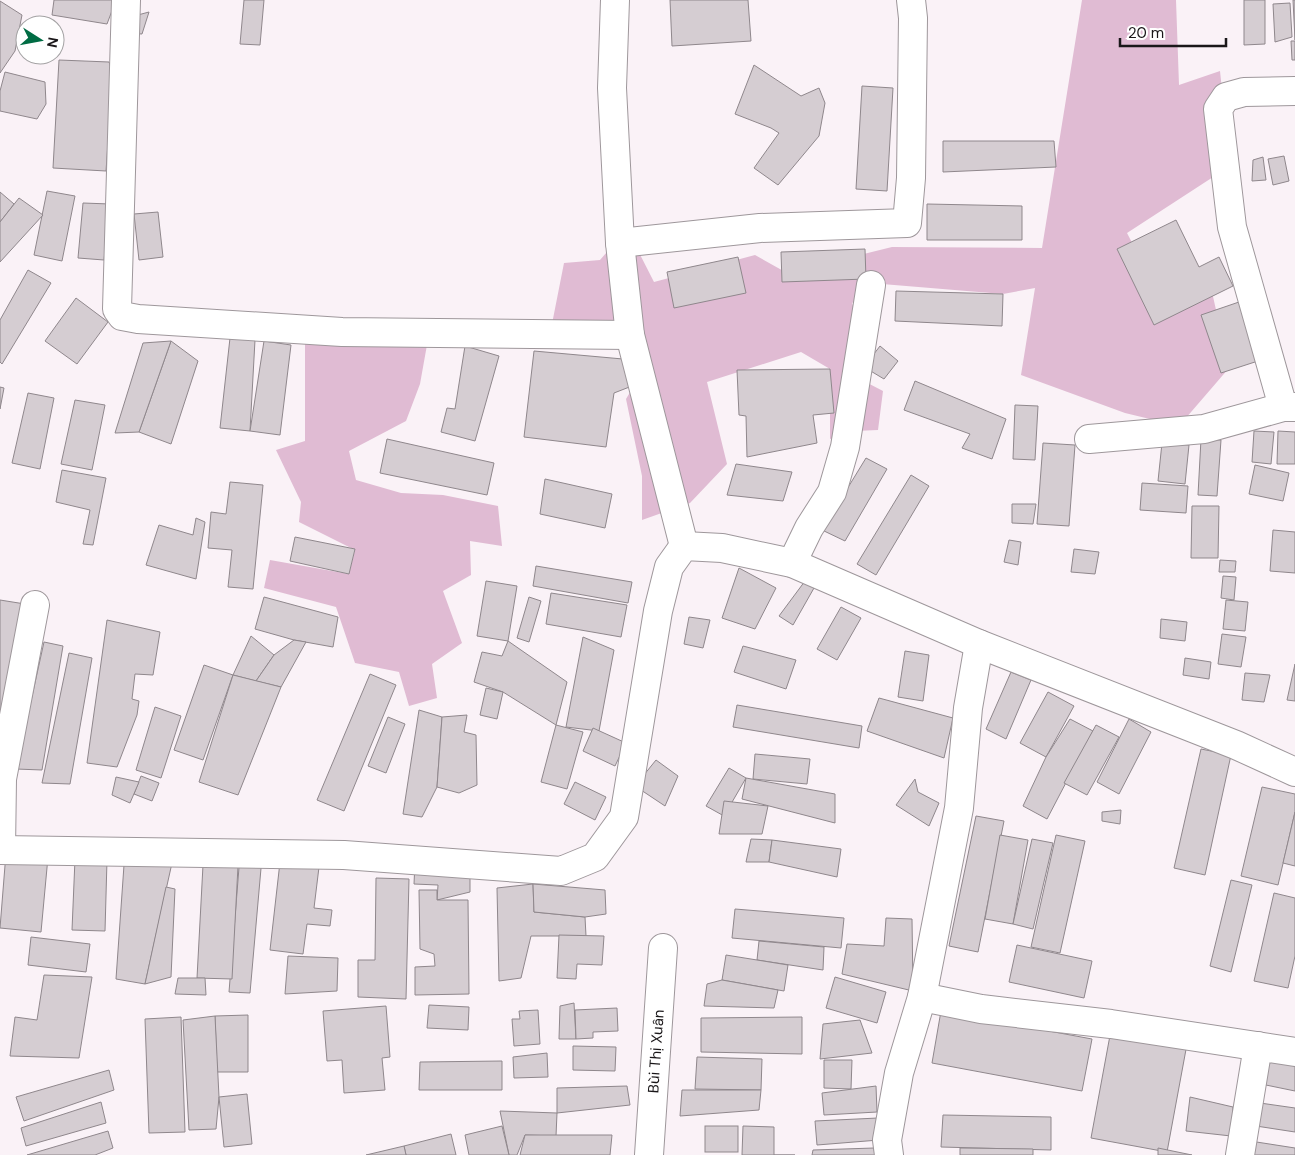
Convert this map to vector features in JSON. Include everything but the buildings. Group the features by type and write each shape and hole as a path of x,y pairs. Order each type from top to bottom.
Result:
{"street":[{"path":"126,0 117,310 122,316 138,319 342,332 630,335"},
{"path":"35,605 2,779 0,850 344,855 561,871 595,857 624,817 658,611 669,567 684,546 630,335 620,243 612,88 615,0"},
{"path":"620,243 760,228 907,223 911,178 913,18 911,0"},
{"path":"1089,439 1204,429 1289,407 1232,227 1218,109 1226,97 1244,92 1295,91"},
{"path":"792,563 809,528 832,492 845,448 871,285"},
{"path":"684,546 722,548 792,563 979,644 1236,744 1295,772"},
{"path":"889,1155 887,1140 899,1072 922,997 959,808 968,708 979,644"},
{"name":"Bùi Thị Xuân","path":"649,1155 663,948"},
{"path":"922,997 981,1009 1111,1024 1295,1052"},
{"path":"1240,1155 1258,1046"}],"shaded area":[{"path":"1082,0 1176,0 1179,85 1220,71 1230,166 1127,233 1169,314 1212,292 1229,368 1179,426 1125,413 1021,375 1035,288 1003,294 882,284 852,303 862,331 856,377 883,391 878,430 855,431 830,439 830,369 801,352 707,382 727,464 690,503 642,520 642,476 626,399 650,359 624,343 550,334 564,263 600,260 627,229 654,282 755,255 787,273 892,247 1042,248"},
{"path":"430,328 420,384 406,421 349,451 356,480 401,493 443,495 498,506 502,546 470,541 471,575 443,591 462,643 432,664 437,698 409,706 399,672 355,663 336,607 264,588 270,560 349,574 355,550 299,522 301,502 276,450 305,441 305,330"}]}
